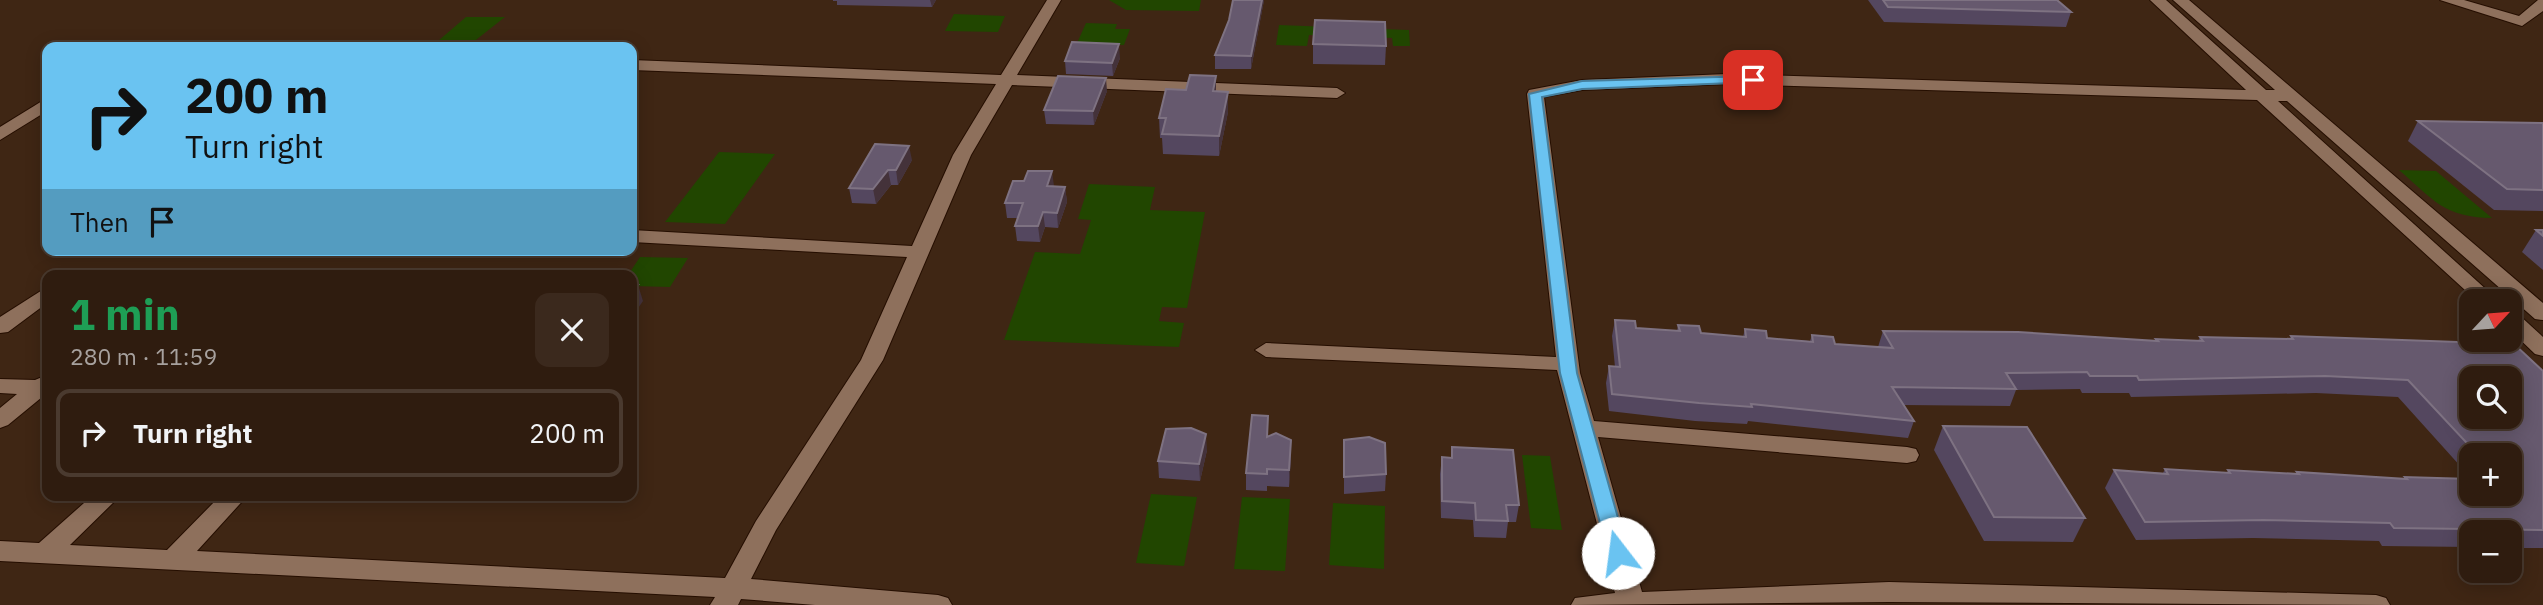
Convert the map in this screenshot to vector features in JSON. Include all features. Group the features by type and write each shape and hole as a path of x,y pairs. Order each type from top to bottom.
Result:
{"street":[{"path":"729,597 765,527 872,360 962,155 1054,0"},
{"path":"2157,0 2476,289"},
{"path":"2180,0 2543,314"},
{"path":"2447,0 2522,21 2541,1"},
{"path":"637,65 1337,93"},
{"path":"1632,604 1567,364 1535,94 1582,85 1727,79 2291,96"},
{"path":"0,135 42,106"},
{"path":"637,236 920,252"},
{"path":"0,327 42,297"},
{"path":"2522,330 2543,349"},
{"path":"1266,350 1567,364"},
{"path":"0,386 42,385"},
{"path":"0,420 42,387"},
{"path":"1584,428 1907,456"},
{"path":"45,553 102,501"},
{"path":"174,559 230,501"},
{"path":"0,551 174,559 729,597 938,605"},
{"path":"1585,605 1889,592 2376,605"}],"green space":[{"path":"1109,0 1201,0 1199,11 1126,10"},
{"path":"954,14 1005,16 998,32 945,31"},
{"path":"466,17 505,17 473,42 437,42"},
{"path":"1086,23 1117,24 1115,29 1130,29 1124,45 1077,43"},
{"path":"1279,25 1409,30 1410,46 1393,46 1392,38 1309,35 1307,46 1276,45"},
{"path":"719,152 775,154 725,224 665,222"},
{"path":"2399,170 2436,171 2492,218 2462,214 2440,205"},
{"path":"1089,184 1155,187 1150,210 1205,212 1187,308 1162,307 1159,321 1184,323 1179,347 1004,340 1035,252 1080,254 1091,220 1078,219"},
{"path":"640,257 688,258 670,287 637,286 637,270 631,270"},
{"path":"1522,455 1550,456 1562,530 1531,528"},
{"path":"1151,494 1197,497 1184,566 1136,563"},
{"path":"1242,497 1290,499 1285,571 1234,569"},
{"path":"1333,503 1385,506 1384,569 1329,565"}],"building":[{"path":"1233,0 1262,0 1251,56 1215,55 1229,20"},
{"path":"1883,0 2057,0 2071,12 1888,7"},
{"path":"1315,20 1385,22 1386,46 1313,44"},
{"path":"1072,42 1119,44 1112,63 1065,61"},
{"path":"1190,75 1216,76 1213,91 1228,92 1219,136 1162,134 1166,118 1159,118 1166,89 1186,90"},
{"path":"1058,76 1106,78 1093,111 1044,110"},
{"path":"2418,121 2543,123 2543,190 2507,189"},
{"path":"875,144 909,146 896,170 888,170 873,189 849,188"},
{"path":"1028,171 1052,171 1047,186 1065,187 1057,213 1043,212 1038,226 1015,226 1023,203 1005,203 1013,181 1024,181"},
{"path":"1615,320 1635,321 1636,328 1680,331 1678,325 1699,326 1701,333 1746,337 1745,329 1766,331 1767,338 1813,342 1812,335 1833,337 1835,344 1893,348 1883,331 2018,332 2158,341 2156,339 2203,341 2200,337 2293,339 2291,336 2459,342 2459,352 2522,351 2543,371 2543,530 2522,530 2522,520 2459,520 2459,529 2394,528 2390,523 2263,520 2145,522 2114,470 2168,474 2165,469 2230,473 2228,470 2407,479 2405,477 2459,479 2459,506 2522,506 2522,443 2467,443 2408,380 2325,376 2139,380 2137,376 2090,376 2087,372 2006,373 2016,389 1892,387 1914,421 1751,404 1752,407 1612,394 1609,366 1620,367"},
{"path":"1252,415 1268,416 1267,437 1276,433 1291,440 1289,470 1267,469 1267,474 1246,473"},
{"path":"1943,426 2027,427 2085,518 1994,517"},
{"path":"1191,428 1206,434 1199,464 1158,461 1166,429"},
{"path":"1369,437 1385,443 1386,474 1344,477 1344,440"},
{"path":"1452,447 1513,450 1519,505 1506,505 1508,521 1476,520 1475,503 1442,501 1442,457 1452,458"}],"route":[{"path":"1618,553 1569,373 1535,94 1582,85 1753,80"}]}
